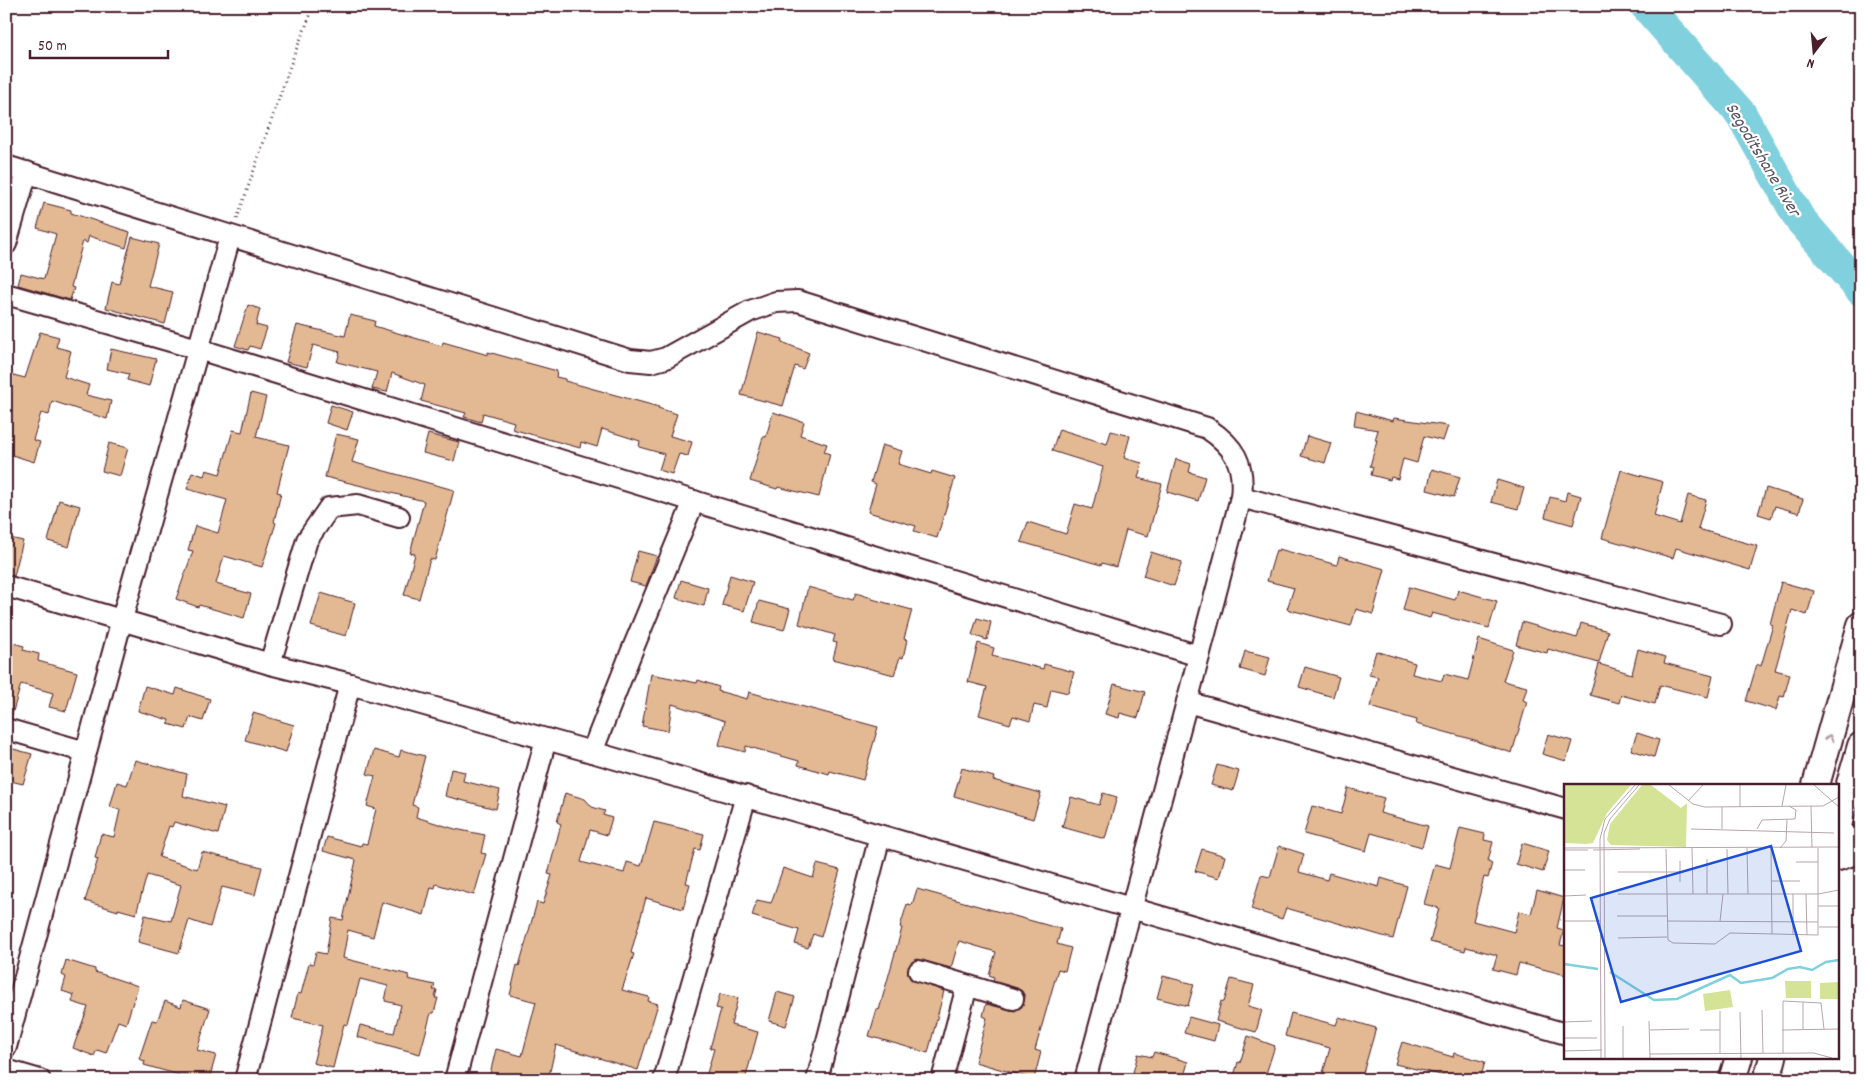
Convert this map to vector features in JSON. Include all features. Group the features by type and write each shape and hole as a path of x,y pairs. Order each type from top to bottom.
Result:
{"main road":[{"path":"1816,784 1861,625"},
{"path":"1840,818 1861,746"},
{"path":"1840,856 1861,849"},
{"path":"1732,1080 1739,1058"},
{"path":"1767,1080 1773,1058"}],"street":[{"path":"6,166 630,360 651,362 666,358 750,311 776,302 798,301 1207,428 1222,438 1235,452 1243,483 1241,496 1085,1080"},
{"path":"6,244 27,172"},
{"path":"6,1047 122,619 230,237"},
{"path":"6,294 198,349 1199,656"},
{"path":"1241,496 1721,624"},
{"path":"592,752 694,501"},
{"path":"270,664 308,540 330,508 358,505 399,517"},
{"path":"6,586 270,664 350,684 746,796 1564,1033"},
{"path":"245,1080 350,684"},
{"path":"1187,702 1564,808"},
{"path":"6,729 86,752"},
{"path":"455,1080 546,739"},
{"path":"664,1080 746,796"},
{"path":"1840,834 1861,840"},
{"path":"816,1080 880,836"},
{"path":"919,971 1013,999"},
{"path":"942,1080 967,986"},
{"path":"6,1070 40,1080"}],"path":[{"path":"230,237 294,55 314,6"}],"building":[{"path":"44,203 71,210 71,213 130,232 126,248 89,236 87,243 83,241 71,287 74,288 70,300 18,285 21,273 44,279 56,234 37,228"},
{"path":"132,237 159,244 148,286 173,292 165,324 106,308 112,282 119,284"},
{"path":"248,305 260,309 256,325 267,328 260,349 250,346 248,350 235,346"},
{"path":"350,315 375,321 374,326 442,346 443,342 488,355 488,352 557,371 556,377 565,379 565,381 659,407 677,414 670,436 692,442 688,456 679,454 672,474 659,470 664,454 639,447 640,441 602,429 597,447 581,442 580,448 512,429 514,422 483,413 481,422 464,417 466,413 421,401 425,385 392,373 387,392 372,389 377,372 337,362 340,352 313,345 307,367 286,362 297,325 345,336"},
{"path":"40,332 59,337 56,347 71,351 64,377 89,385 86,395 111,401 107,419 52,401 49,415 41,413 33,440 40,442 34,462 6,453 6,373 25,378"},
{"path":"758,332 783,339 782,342 809,353 803,369 795,366 783,406 741,395"},
{"path":"111,349 156,359 149,386 127,380 129,374 107,369"},
{"path":"251,393 266,397 256,437 289,445 277,492 281,493 274,522 276,523 262,567 224,556 216,584 251,594 244,618 199,605 198,607 176,599 193,551 188,550 195,526 218,533 227,500 187,489 192,472 204,476 206,470 220,474 233,430 242,432"},
{"path":"331,405 353,412 347,430 326,423"},
{"path":"1356,411 1393,421 1394,418 1448,426 1443,441 1424,436 1417,463 1403,459 1398,479 1391,477 1390,480 1371,475 1373,467 1370,466 1378,430 1354,426"},
{"path":"773,412 804,422 800,435 827,444 824,452 830,454 819,497 778,487 777,489 750,481 763,437 766,437"},
{"path":"1059,429 1107,444 1111,431 1130,436 1124,458 1142,463 1138,478 1162,484 1148,536 1126,530 1116,567 1102,563 1101,565 1021,542 1028,522 1066,534 1075,504 1092,509 1103,467 1052,451"},
{"path":"336,434 359,439 352,462 454,490 435,560 430,559 419,599 404,595 415,554 410,553 424,501 325,477"},
{"path":"428,434 459,442 454,461 423,453"},
{"path":"1307,436 1331,443 1325,463 1301,456"},
{"path":"109,443 128,448 120,476 102,471"},
{"path":"882,445 902,451 898,464 931,474 932,471 955,478 937,538 914,531 916,526 868,512 876,484 871,482"},
{"path":"1176,459 1191,464 1189,472 1205,477 1198,501 1167,492"},
{"path":"1432,469 1460,477 1454,497 1427,490"},
{"path":"1621,470 1663,482 1654,516 1680,524 1688,495 1706,500 1698,529 1757,546 1750,570 1676,548 1673,558 1602,538"},
{"path":"1497,480 1524,488 1518,509 1491,502"},
{"path":"1766,488 1803,499 1799,513 1775,506 1771,518 1758,514"},
{"path":"1567,492 1581,496 1573,525 1545,517 1550,497 1565,501"},
{"path":"59,500 80,506 69,547 48,541"},
{"path":"6,537 23,541 14,576 6,574"},
{"path":"1279,549 1337,565 1339,556 1385,569 1373,614 1356,609 1351,626 1287,609 1294,588 1267,581 1276,550 1278,551"},
{"path":"638,551 657,556 646,586 630,582"},
{"path":"1151,552 1182,562 1174,586 1143,576"},
{"path":"730,575 753,582 744,611 722,605"},
{"path":"681,580 708,588 704,606 676,598"},
{"path":"1781,582 1814,591 1807,615 1792,610 1775,670 1790,674 1784,697 1780,696 1776,710 1746,701 1757,664 1761,666 1773,625 1770,624"},
{"path":"808,587 853,600 856,593 912,610 904,639 907,640 903,658 900,657 894,675 833,659 837,643 833,642 835,635 799,624"},
{"path":"1409,587 1455,600 1458,590 1497,601 1489,628 1432,613 1430,618 1403,610"},
{"path":"321,593 355,603 346,636 311,626"},
{"path":"759,601 790,609 784,630 753,622"},
{"path":"977,618 991,622 987,640 972,635"},
{"path":"1522,622 1577,638 1581,623 1608,631 1599,663 1548,649 1547,653 1516,645"},
{"path":"1479,639 1513,650 1503,681 1527,687 1523,700 1527,702 1512,753 1478,741 1416,724 1417,720 1370,707 1378,677 1369,675 1376,651 1415,663 1412,674 1442,681 1444,674 1468,680"},
{"path":"6,641 24,646 23,650 39,654 38,661 77,672 66,711 49,707 53,693 21,684 11,718 6,717"},
{"path":"978,643 994,648 992,656 1043,669 1044,664 1074,672 1068,693 1051,689 1047,708 1034,705 1030,721 1013,716 1010,724 979,715 987,687 968,682"},
{"path":"1638,649 1666,657 1664,663 1713,676 1708,697 1660,685 1655,704 1621,695 1619,703 1590,695 1599,664 1632,674"},
{"path":"1245,651 1270,657 1265,676 1240,669"},
{"path":"1305,667 1339,677 1333,697 1299,687"},
{"path":"651,674 697,683 698,680 719,687 718,691 747,699 749,692 878,727 863,780 830,771 829,774 798,765 799,761 746,746 745,752 719,745 725,721 672,704 668,731 642,726"},
{"path":"1114,684 1145,692 1138,718 1120,713 1119,718 1105,714"},
{"path":"145,686 175,695 177,688 210,699 203,721 190,717 186,729 168,724 169,720 138,711"},
{"path":"253,713 294,725 286,752 245,740"},
{"path":"1637,733 1659,740 1654,757 1631,750"},
{"path":"1548,734 1572,741 1566,761 1542,754"},
{"path":"6,747 32,754 23,784 6,780"},
{"path":"374,750 399,757 401,750 425,756 412,805 418,807 416,817 455,829 485,835 481,853 486,854 474,895 436,884 435,888 431,887 424,915 382,902 373,937 348,930 343,958 409,975 408,979 435,985 433,990 437,990 435,998 438,998 434,1013 431,1013 420,1054 357,1037 360,1025 394,1033 401,1005 385,1001 388,986 360,979 348,1025 344,1024 333,1068 313,1063 323,1025 292,1018 298,993 301,994 309,963 313,964 316,952 326,954 332,918 343,920 356,860 323,851 327,837 361,846 362,843 367,844 376,809 367,806 375,776 367,774"},
{"path":"135,760 187,774 183,796 225,807 218,834 174,822 172,827 169,826 159,857 197,869 202,852 262,867 255,895 222,887 210,927 189,920 179,953 138,942 145,915 171,921 181,885 147,875 136,914 118,909 118,911 85,901 98,859 95,858 101,834 114,837 120,810 110,807 117,782 127,785"},
{"path":"1217,765 1239,771 1233,791 1211,785"},
{"path":"962,768 994,777 993,780 1041,793 1033,819 954,796"},
{"path":"451,769 465,772 463,781 500,790 496,809 445,796"},
{"path":"1348,788 1384,798 1380,813 1428,826 1422,847 1371,833 1366,851 1304,834 1312,806 1341,814"},
{"path":"565,793 585,799 592,807 605,811 603,815 612,818 607,835 590,830 581,862 624,873 627,862 641,866 654,822 704,834 700,850 695,849 686,883 690,884 683,909 646,898 631,953 634,954 622,990 649,997 648,1001 658,1004 638,1070 556,1045 548,1080 496,1080 489,1078 496,1049 522,1056 536,1002 510,995 517,965 519,966 537,902 543,904 552,875 548,874 561,824 557,822"},
{"path":"1103,793 1117,797 1105,839 1062,827 1071,797 1099,805"},
{"path":"1460,828 1485,834 1484,840 1493,842 1488,861 1492,863 1488,878 1484,877 1473,921 1514,932 1519,911 1531,914 1537,890 1564,898 1557,928 1564,930 1560,945 1564,946 1564,974 1519,963 1516,975 1493,969 1497,955 1466,947 1465,951 1430,942 1439,908 1424,904 1435,864 1450,868"},
{"path":"1522,843 1549,851 1543,872 1516,864"},
{"path":"1279,846 1304,854 1299,872 1327,880 1329,873 1379,887 1381,878 1407,886 1393,939 1286,908 1282,919 1251,909 1261,875 1270,877"},
{"path":"1202,849 1225,856 1219,878 1195,871"},
{"path":"817,864 840,870 821,937 813,934 808,948 795,944 799,930 752,916 757,900 771,903 783,868 813,878"},
{"path":"917,889 1061,929 1057,944 1071,948 1065,971 1058,969 1035,1050 1041,1052 1034,1079 975,1062 987,1018 983,1016 986,1004 1015,1011 1021,1007 1025,997 1022,991 993,981 994,977 989,975 996,952 959,941 951,968 917,959 908,968 908,974 911,979 944,991 928,1053 869,1036 877,1009 879,1010 907,904 912,905"},
{"path":"66,960 138,986 126,1024 118,1021 106,1053 97,1050 94,1056 73,1048 88,1007 72,1002 74,995 62,991 66,977 62,975"},
{"path":"1163,976 1194,984 1188,1006 1157,998"},
{"path":"1231,979 1254,985 1248,1006 1262,1010 1256,1032 1216,1021 1221,1001 1224,1002"},
{"path":"777,992 795,997 786,1026 769,1021"},
{"path":"720,994 738,998 731,1025 758,1032 745,1080 705,1080 714,1049 710,1048 721,1009 716,1008"},
{"path":"183,1000 210,1009 197,1050 216,1055 209,1080 197,1080 144,1065 145,1061 139,1059 152,1020 157,1021 165,1001 181,1007"},
{"path":"1291,1013 1336,1025 1339,1017 1376,1028 1361,1080 1321,1080 1330,1048 1285,1036"},
{"path":"1189,1017 1218,1025 1214,1041 1184,1033"},
{"path":"1248,1036 1275,1046 1264,1080 1248,1080 1234,1076"},
{"path":"1402,1042 1453,1057 1454,1053 1485,1062 1480,1080 1462,1080 1395,1064"},
{"path":"1154,1052 1188,1062 1183,1080 1131,1080 1138,1054 1152,1057"}],"waterway":[{"name":"Segoditshane River","path":"1646,6 1741,114 1799,218 1861,290"}]}
